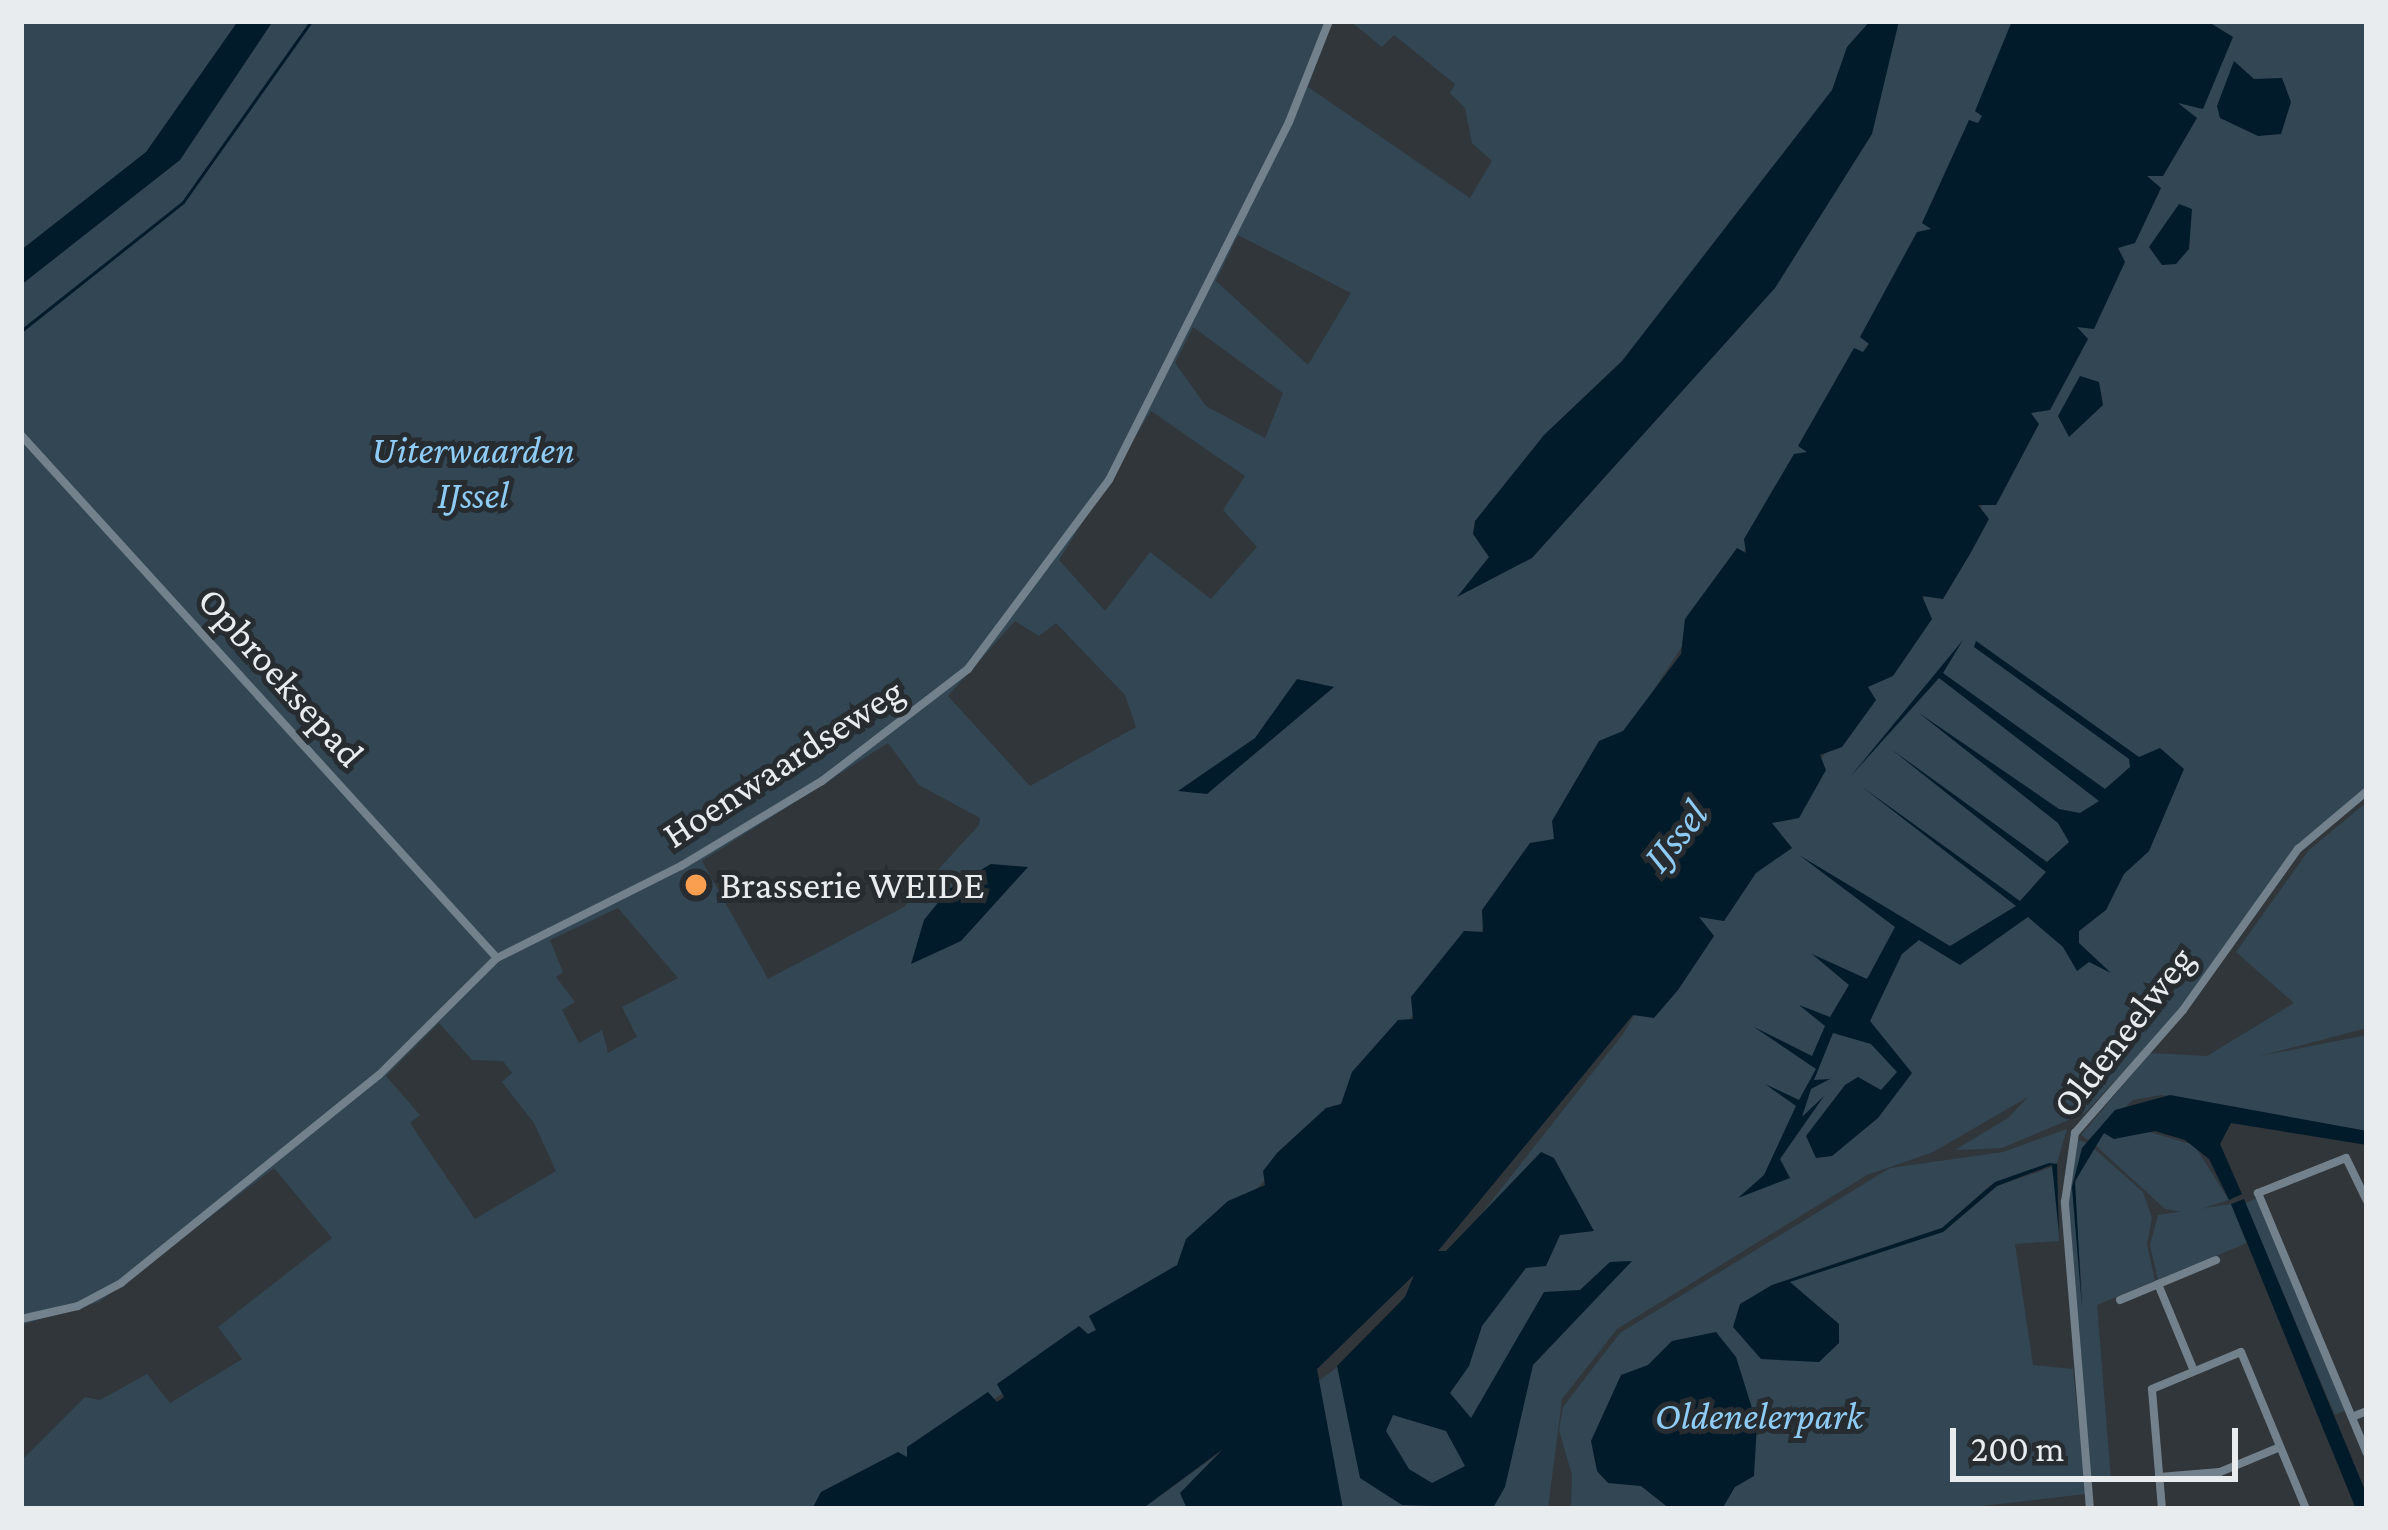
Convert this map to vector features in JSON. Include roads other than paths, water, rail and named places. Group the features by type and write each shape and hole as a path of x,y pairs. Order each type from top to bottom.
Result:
{"street":[{"name":"Hoenwaardseweg","path":"21,1319 78,1306 121,1283 379,1075 497,958 681,866 822,782 968,669 1109,480 1289,122 1329,21"},
{"name":"Opbroeksepad","path":"21,435 497,958"},
{"name":"Oldeneelweg","path":"2090,1509 2065,1189 2075,1133 2183,1010 2298,849 2367,791"},
{"path":"2367,1201 2346,1158 2258,1193 2367,1454"},
{"path":"2120,1300 2216,1260"},
{"path":"2158,1284 2194,1371"},
{"path":"2162,1509 2152,1389 2241,1352 2306,1509"},
{"path":"2352,1417 2367,1411"},
{"path":"2159,1478 2220,1472 2280,1447"}],"water":[{"path":"238,21 273,21 180,160 21,285 21,250 146,152"},
{"path":"1870,21 1899,21 1872,134 1775,288 1532,558 1457,597 1489,557 1473,534 1475,521 1544,435 1622,361 1832,90 1847,47"},
{"name":"IJssel","path":"2012,21 2207,21 2233,37 2203,109 2178,103 2197,118 2163,176 2147,176 2161,188 2135,243 2118,248 2125,262 2094,329 2077,327 2088,339 2050,410 2031,413 2039,424 1996,505 1978,505 1989,519 1970,554 1943,599 1922,596 1932,619 1893,676 1868,687 1876,700 1842,747 1820,755 1826,770 1799,818 1772,823 1792,848 1756,873 1724,921 1699,917 1714,936 1678,990 1654,1018 1633,1015 1438,1251 1446,1251 1541,1152 1554,1158 1594,1231 1560,1235 1546,1266 1526,1268 1482,1326 1469,1366 1450,1393 1471,1418 1544,1292 1580,1290 1610,1262 1632,1261 1533,1365 1505,1487 1493,1508 1402,1505 1360,1478 1337,1366 1405,1297 1414,1275 1317,1369 1343,1509 1187,1509 1180,1493 1223,1449 1142,1509 812,1509 821,1492 898,1452 907,1457 907,1447 988,1392 997,1402 1004,1397 997,1384 1079,1326 1088,1334 1096,1330 1089,1316 1177,1265 1186,1239 1228,1201 1265,1185 1263,1171 1277,1153 1326,1108 1341,1104 1352,1072 1398,1020 1413,1019 1411,997 1464,931 1483,932 1482,910 1530,843 1554,839 1552,821 1599,741 1623,731 1681,654 1685,619 1737,548 1746,553 1744,539 1794,454 1807,452 1798,446 1854,348 1863,352 1869,344 1860,337 1917,232 1931,229 1922,223 1969,120 1978,123 1982,116 1975,111","holes":["1393,1415 1446,1431 1465,1466 1432,1483 1409,1469 1386,1431"]},
{"path":"2234,61 2254,79 2282,78 2291,102 2281,134 2258,136 2220,118 2217,106"},
{"path":"2179,204 2192,209 2189,249 2176,264 2162,265 2149,247"},
{"path":"2080,376 2099,382 2103,405 2069,437 2058,416"},
{"path":"1963,640 1943,673 2105,789 2130,767 2129,759 1974,647 1976,641 2139,757 2160,748 2184,769 2149,851 2124,874 2106,910 2079,931 2079,943 2111,973 2089,962 2077,971 2063,947 2028,917 1960,965 1919,940 1902,954 1870,1021 1912,1073 1878,1118 1832,1156 1816,1158 1806,1136 1845,1085 1858,1077 1881,1090 1897,1072 1871,1044 1833,1033 1814,1080 1830,1079 1811,1089 1802,1117 1824,1096 1780,1159 1790,1178 1738,1198 1764,1175 1796,1106 1765,1084 1799,1100 1816,1069 1754,1027 1812,1056 1825,1026 1799,1005 1830,1017 1849,985 1812,954 1867,979 1895,927 1799,855 1950,946 2016,906 1861,786 2020,901 2046,872 1891,749 2047,862 2069,842 2058,823 1919,713 2059,809 2080,813 2099,801 1939,678 1850,777"},
{"path":"1297,679 1334,687 1207,794 1178,791 1255,738"},
{"path":"991,864 1028,867 961,941 911,964 924,920 949,889"},
{"path":"2170,1095 2367,1131 2367,1145 2231,1123 2220,1144 2242,1194 2229,1200 2209,1159 2185,1140 2155,1131 2114,1139 2104,1133 2075,1181 2082,1308 2072,1187 2082,1148 2115,1110"},
{"path":"2049,1163 2057,1164 2059,1234 2052,1165 1997,1186 1943,1232 1790,1282 1839,1324 1839,1343 1819,1362 1761,1359 1733,1327 1740,1304 1772,1285 1942,1228 1995,1182"},
{"path":"2244,1199 2367,1495 2367,1509 2356,1509 2231,1204"},
{"path":"1716,1332 1736,1357 1757,1424 1754,1476 1735,1487 1722,1509 1670,1509 1641,1486 1608,1483 1597,1471 1591,1441 1621,1375 1648,1365 1672,1341"}],"waterway":[{"path":"21,331 183,202 311,21"}],"place":[{"name":"Brasserie WEIDE","path":"696,885"}],"park label":[{"name":"Uiterwaarden IJssel","path":"473,474"},
{"name":"Oldenelerpark","path":"1759,1416"}]}
